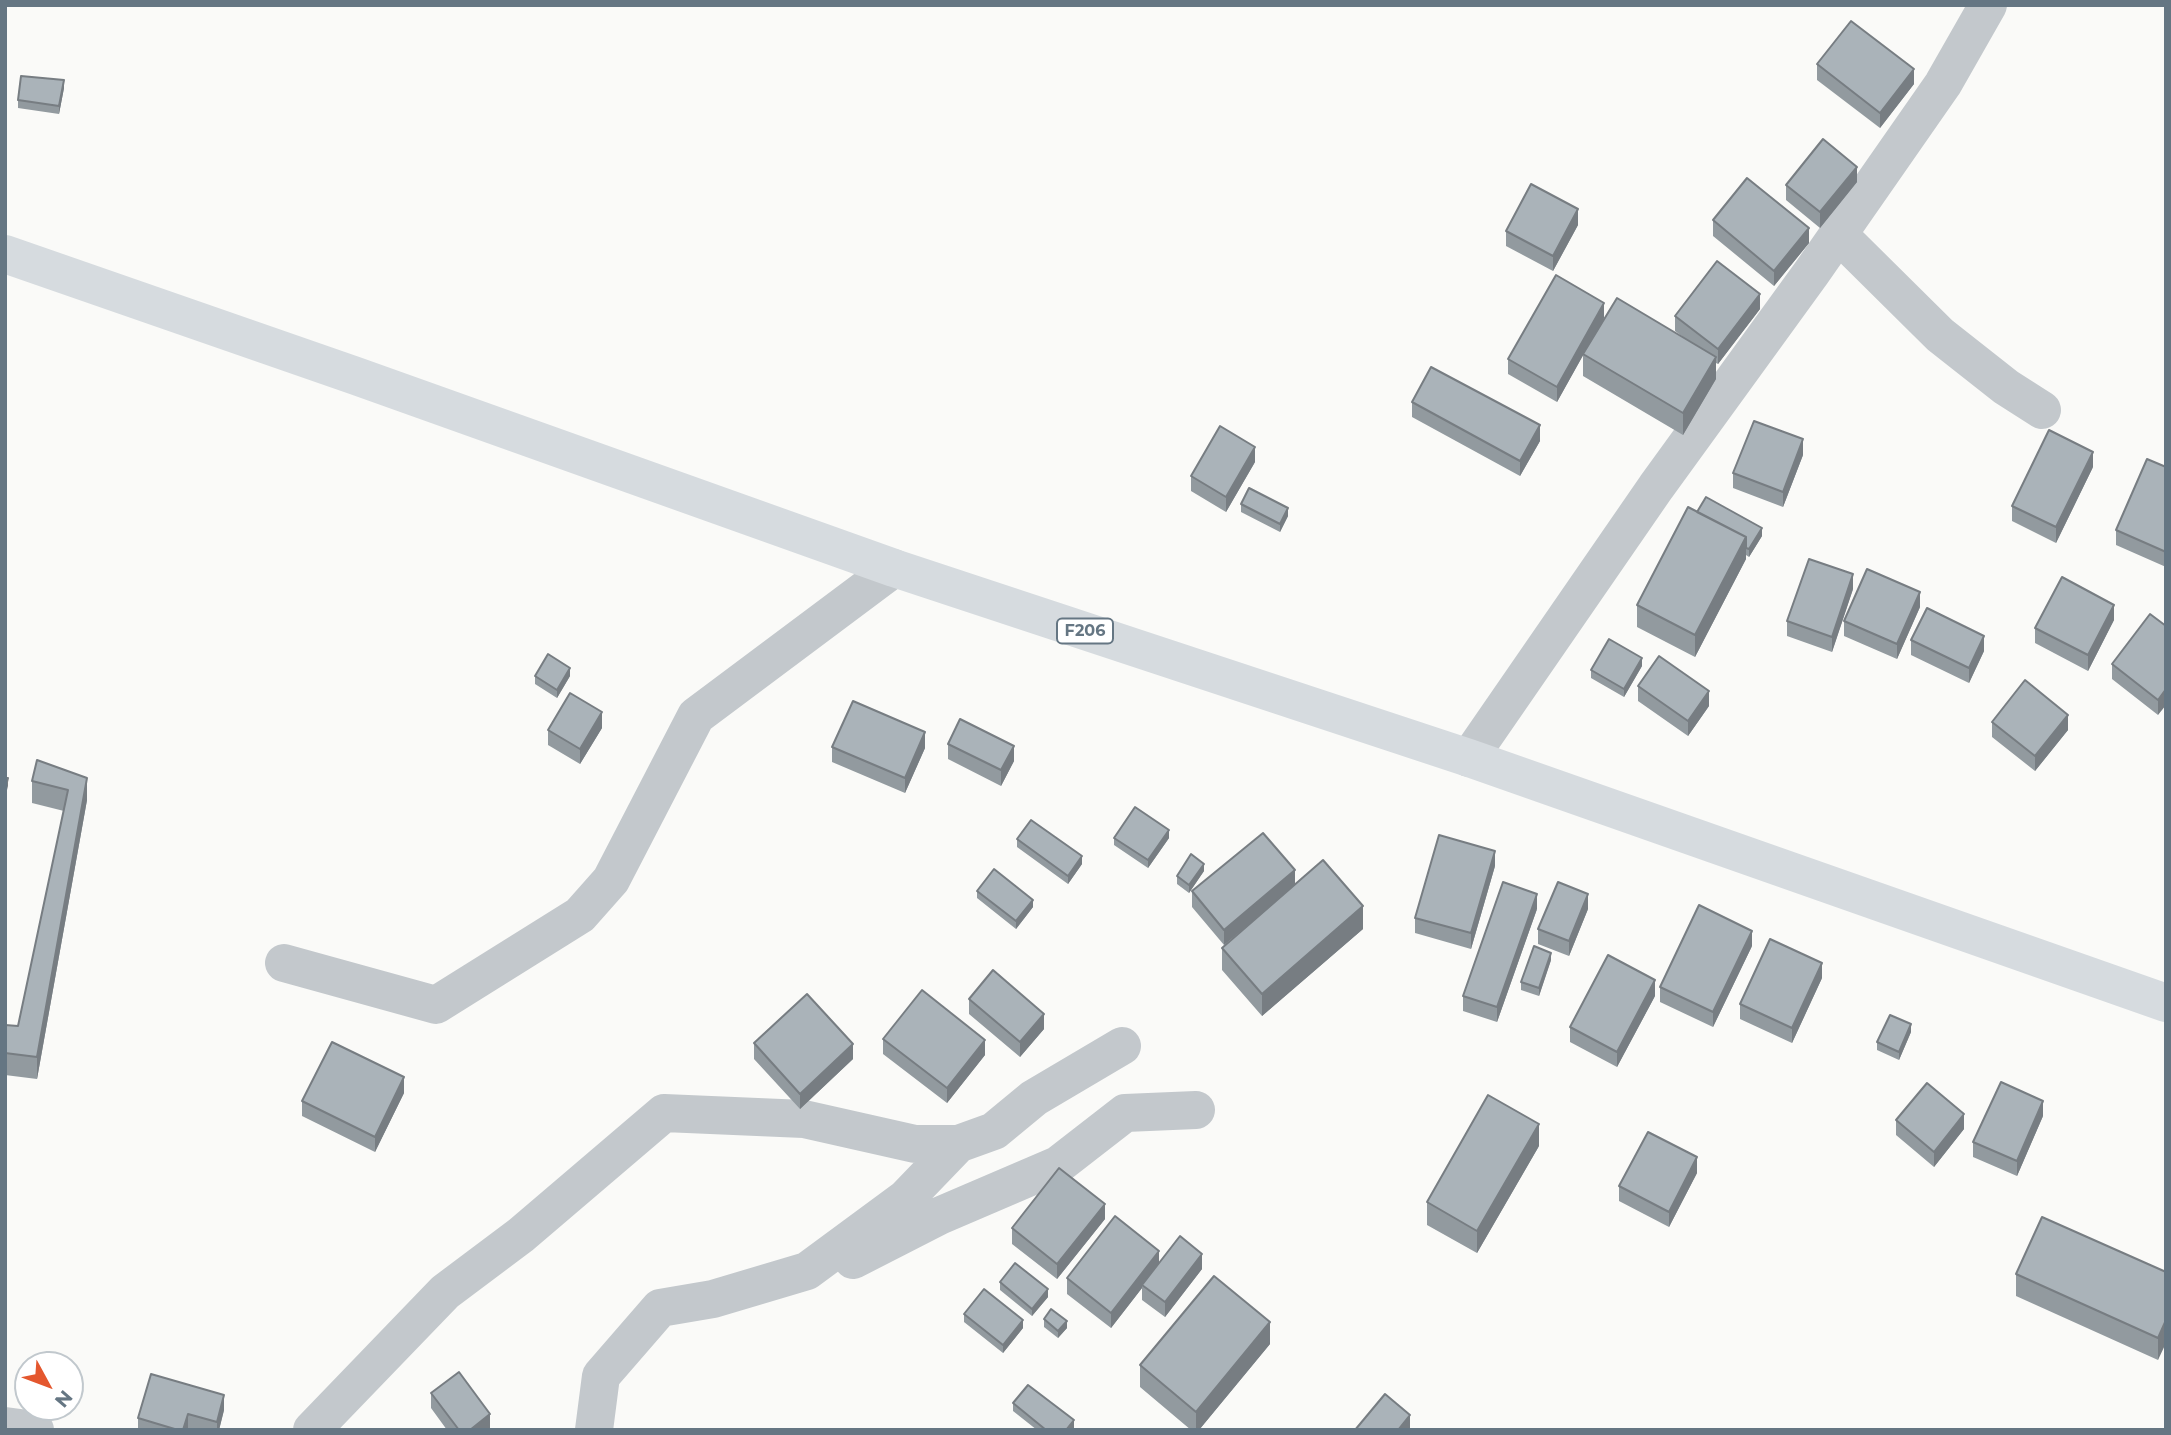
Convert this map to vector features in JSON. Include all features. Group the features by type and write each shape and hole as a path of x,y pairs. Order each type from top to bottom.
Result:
{"main road":[{"name":"F206","path":"5,254 894,568 1469,758 2166,1003"}],"street":[{"path":"1469,758 1656,487 1943,84 1988,5"},
{"path":"1838,234 1940,335 2006,387 2042,410"},
{"path":"284,963 436,1005 580,915 611,880 696,716 894,568"},
{"path":"312,1430 445,1292 520,1235 664,1113 804,1119 915,1144 958,1144 994,1131 1034,1098 1122,1045"},
{"path":"762,1284 813,1288 855,1259 939,1216 1058,1166 1125,1113 1196,1110"},
{"path":"594,1430 601,1376 660,1308 713,1299 807,1271 906,1198 958,1144"},
{"path":"5,1426 35,1430"}],"building":[{"path":"1851,21 1914,69 1880,113 1817,64"},
{"path":"21,76 64,80 59,106 18,100"},
{"path":"1823,139 1857,167 1820,212 1786,185"},
{"path":"1747,178 1809,228 1774,271 1713,220"},
{"path":"1531,184 1578,209 1553,256 1506,231"},
{"path":"1717,261 1760,294 1718,349 1675,316"},
{"path":"1556,275 1604,303 1557,387 1508,359"},
{"path":"1617,298 1716,357 1683,413 1583,354"},
{"path":"1431,367 1540,425 1520,461 1412,402"},
{"path":"1754,421 1803,439 1783,492 1733,473"},
{"path":"1220,426 1255,447 1226,497 1191,476"},
{"path":"2049,430 2093,452 2056,527 2012,506"},
{"path":"2147,459 2166,467 2166,552 2116,530"},
{"path":"1249,488 1288,508 1280,524 1241,504"},
{"path":"1706,497 1762,528 1749,549 1746,548 1746,537 1697,512"},
{"path":"1688,507 1746,537 1695,635 1637,605"},
{"path":"1809,559 1853,574 1832,637 1787,621"},
{"path":"1867,569 1920,592 1897,644 1844,621"},
{"path":"2062,577 2114,605 2088,655 2035,628"},
{"path":"1927,608 1984,636 1969,668 1911,640"},
{"path":"2150,614 2166,626 2166,689 2158,700 2112,664"},
{"path":"1609,639 1642,658 1624,689 1591,670"},
{"path":"548,654 570,668 557,690 535,676"},
{"path":"1659,656 1709,691 1688,721 1638,686"},
{"path":"2025,680 2068,715 2035,756 1992,722"},
{"path":"570,693 602,712 580,749 548,730"},
{"path":"853,701 925,732 905,778 832,747"},
{"path":"960,719 1014,746 1001,770 948,744"},
{"path":"37,760 87,778 37,1057 5,1053 5,1025 18,1026 68,790 32,781"},
{"path":"1135,807 1169,830 1148,860 1114,838"},
{"path":"1031,820 1082,856 1068,876 1017,839"},
{"path":"1263,833 1295,870 1224,930 1192,891"},
{"path":"1439,835 1495,851 1471,933 1415,918"},
{"path":"1191,854 1204,864 1189,885 1177,876"},
{"path":"1323,860 1363,906 1262,994 1222,948"},
{"path":"994,869 1033,900 1016,921 977,891"},
{"path":"1503,882 1537,894 1497,1007 1463,996"},
{"path":"1558,882 1588,894 1569,941 1538,929"},
{"path":"1699,905 1752,931 1713,1012 1660,987"},
{"path":"1770,939 1822,963 1792,1028 1740,1004"},
{"path":"1534,946 1551,953 1539,988 1521,982"},
{"path":"1608,955 1655,980 1617,1052 1570,1027"},
{"path":"993,970 1044,1014 1020,1042 969,999"},
{"path":"922,990 985,1040 947,1088 883,1039"},
{"path":"807,994 853,1044 800,1094 754,1043"},
{"path":"1890,1015 1911,1024 1899,1052 1877,1042"},
{"path":"332,1042 404,1077 375,1137 302,1101"},
{"path":"2001,1082 2043,1101 2017,1161 1973,1142"},
{"path":"1927,1083 1964,1114 1934,1152 1896,1120"},
{"path":"1488,1095 1539,1124 1477,1231 1427,1202"},
{"path":"1648,1132 1697,1157 1669,1212 1619,1186"},
{"path":"1059,1168 1105,1204 1057,1264 1012,1228"},
{"path":"1115,1216 1159,1251 1111,1313 1067,1278"},
{"path":"2042,1217 2166,1272 2166,1320 2158,1338 2016,1274"},
{"path":"1180,1236 1202,1254 1165,1302 1142,1285"},
{"path":"1015,1263 1048,1289 1032,1309 1000,1282"},
{"path":"1214,1276 1270,1322 1196,1412 1140,1365"},
{"path":"984,1289 1023,1320 1003,1345 964,1314"},
{"path":"1051,1309 1067,1321 1058,1331 1044,1319"},
{"path":"459,1372 490,1414 470,1430 459,1430 431,1393"},
{"path":"151,1374 224,1395 217,1422 188,1414 183,1430 178,1430 138,1418"},
{"path":"1028,1385 1074,1420 1066,1430 1046,1430 1013,1403"},
{"path":"1385,1394 1410,1415 1398,1430 1355,1430"}]}
